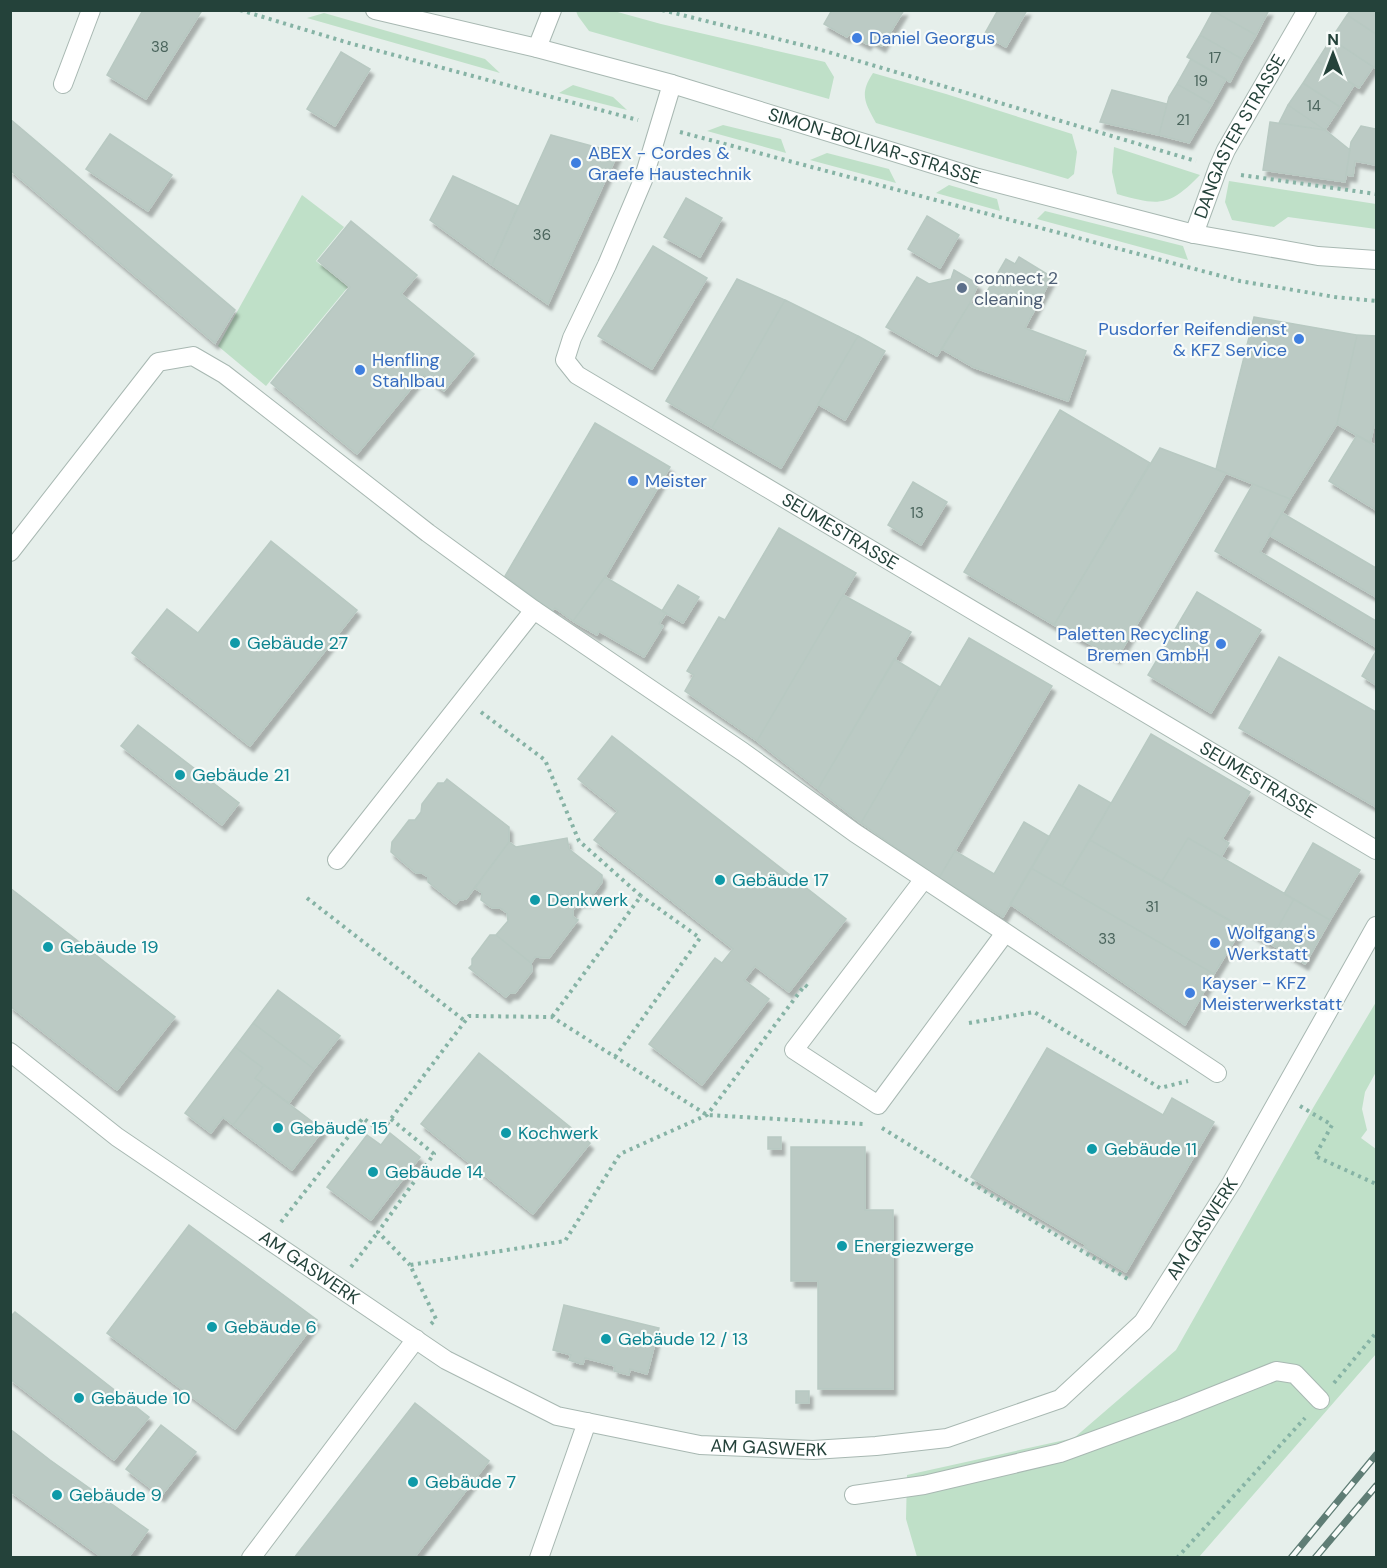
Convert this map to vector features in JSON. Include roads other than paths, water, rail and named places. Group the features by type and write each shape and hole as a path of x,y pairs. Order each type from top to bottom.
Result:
{"street":[{"path":"63,84 91,10"},
{"name":"SIMON-BOLIVAR-STRASSE","path":"375,10 537,48 672,84 978,178 1194,234 1318,256 1377,260"},
{"path":"537,48 552,10"},
{"name":"DANGASTER STRASSE","path":"1194,234 1218,168 1307,10"},
{"name":"SEUMESTRASSE","path":"672,84 643,180 607,265 572,338 565,360 577,375 1377,850"},
{"path":"10,552 158,362 193,356 224,374 428,533 534,610 743,752 855,833 1217,1073"},
{"path":"337,860 534,610"},
{"path":"924,879 794,1050 878,1105 1005,933"},
{"name":"AM GASWERK","path":"10,1052 117,1137 446,1360 557,1416 700,1445 813,1450 876,1446 947,1438 1060,1398 1143,1322 1232,1182 1377,926"},
{"path":"251,1557 416,1339"},
{"path":"854,1495 924,1485 1060,1453 1276,1371 1295,1374 1320,1400"},
{"path":"539,1557 587,1422"}],"railway":[{"path":"1291,1558 1376,1455"},
{"path":"1315,1558 1376,1486"}],"place":[{"name":"Daniel Georgus","path":"857,38"},
{"name":"ABEX - Cordes & Graefe Haustechnik","path":"576,163"},
{"name":"connect 2 cleaning","path":"962,288"},
{"name":"Pusdorfer Reifendienst & KFZ Service","path":"1299,339"},
{"name":"Henfling Stahlbau","path":"360,370"},
{"name":"Meister","path":"633,481"},
{"name":"Gebäude 27","path":"235,643"},
{"name":"Paletten Recycling Bremen GmbH","path":"1221,644"},
{"name":"Gebäude 21","path":"180,775"},
{"name":"Gebäude 17","path":"720,880"},
{"name":"Denkwerk","path":"535,900"},
{"name":"Wolfgang's Werkstatt","path":"1215,943"},
{"name":"Gebäude 19","path":"48,947"},
{"name":"Kayser - KFZ Meisterwerkstatt","path":"1190,993"},
{"name":"Gebäude 15","path":"278,1128"},
{"name":"Kochwerk","path":"506,1133"},
{"name":"Gebäude 11","path":"1092,1149"},
{"name":"Gebäude 14","path":"373,1172"},
{"name":"Energiezwerge","path":"842,1246"},
{"name":"Gebäude 6","path":"212,1327"},
{"name":"Gebäude 12 / 13","path":"606,1339"},
{"name":"Gebäude 10","path":"79,1398"},
{"name":"Gebäude 7","path":"413,1482"},
{"name":"Gebäude 9","path":"57,1495"}]}
